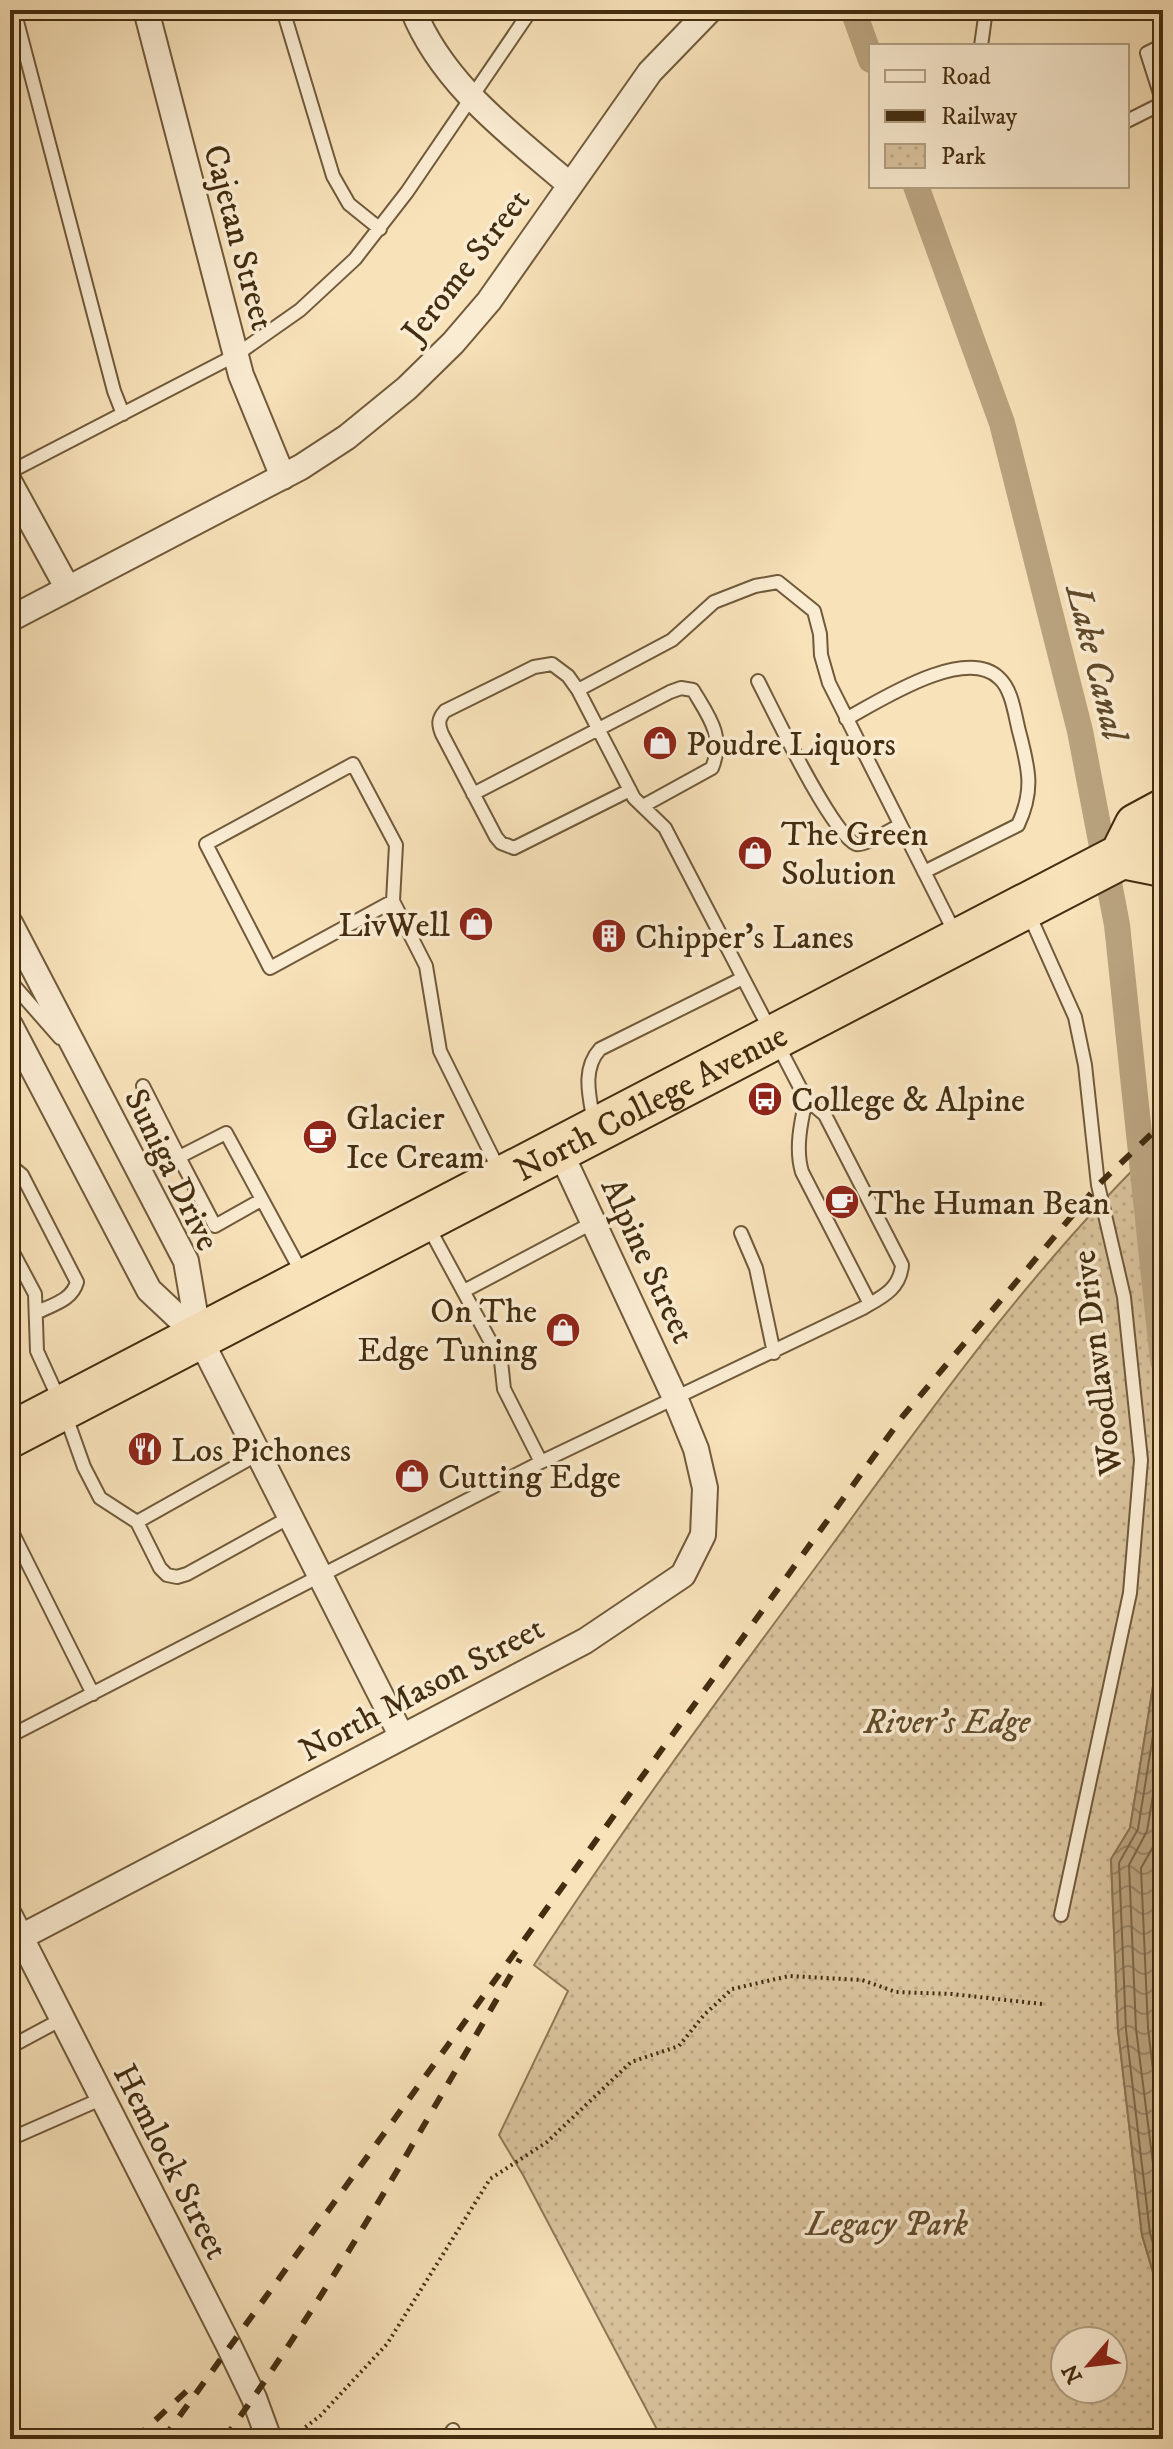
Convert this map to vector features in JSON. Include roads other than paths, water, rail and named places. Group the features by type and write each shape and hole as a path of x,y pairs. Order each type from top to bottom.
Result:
{"highway":[{"name":"North College Avenue","path":"10,1435 1025,906 1082,877 1143,858 1137,826 1163,812"}],"street":[{"name":"Cajetan Street","path":"146,10 241,375 283,477"},
{"path":"413,10 436,55 472,98 570,185"},
{"name":"Jerome Street","path":"10,619 283,477 347,437 407,388 453,343 489,301 650,72 710,10"},
{"path":"10,483 68,589"},
{"name":"Suniga Drive","path":"10,923 186,1261 199,1337"},
{"path":"10,1025 149,1290 199,1337 402,1737"},
{"name":"Alpine Street","path":"577,1140 594,1222 676,1400"},
{"name":"North Mason Street","path":"16,1926 402,1737 585,1641 683,1575 703,1535 705,1488 696,1449 676,1400"},
{"name":"Hemlock Street","path":"16,1926 101,2099 229,2346 254,2398 269,2439"}],"lane":[{"path":"14,10 114,391 123,414"},
{"path":"283,10 333,176 349,204 380,229"},
{"path":"10,472 236,355 320,293 380,229 531,10"},
{"path":"981,44 986,10"},
{"path":"1129,120 1163,103 1147,53 1163,45"},
{"path":"578,690 672,640 714,602 755,586 778,582 814,611 829,683 959,941"},
{"path":"10,1736 541,1462 774,1353 870,1304 898,1284 902,1265 825,1115 806,1099 665,828 630,790 568,676 552,664 534,667 445,711 438,725 496,837 501,843 514,848 630,790"},
{"path":"846,719 929,675 971,668 992,672 1007,687 1028,767 1029,798 1025,811 1018,825 924,872"},
{"path":"758,681 817,793 853,842 863,844 900,825"},
{"path":"473,794 681,688 693,690 714,725 719,751 712,768 643,806"},
{"path":"393,901 270,968 206,844 353,764 396,845 393,901 426,966 440,1051 504,1178"},
{"name":"Woodlawn Drive","path":"1025,906 1075,1017 1085,1065 1098,1185 1124,1297 1141,1460 1130,1593 1061,1915"},
{"path":"577,1140 592,1058 600,1049 743,978"},
{"path":"10,981 84,1065"},
{"path":"143,1086 215,1226 261,1200"},
{"path":"806,1099 800,1122 799,1162 802,1172 870,1304"},
{"path":"179,1157 226,1133 306,1282"},
{"path":"10,1165 22,1175 77,1282 74,1292 67,1298 38,1312"},
{"path":"425,1219 501,1361 504,1389 541,1462"},
{"path":"464,1291 594,1222"},
{"path":"741,1233 756,1268 774,1353"},
{"path":"10,1247 35,1294 37,1351 63,1408 84,1467 100,1498 137,1522 160,1568 167,1575 177,1577 290,1517"},
{"path":"137,1522 258,1454"},
{"path":"10,1528 93,1694"},
{"path":"10,2047 62,2019"},
{"path":"10,2139 101,2099"}],"water":[{"path":"1163,1534 1163,2306 1142,2235 1118,2030 1111,1859 1130,1828 1156,1668 1154,1549"}],"waterway":[{"name":"Lake Canal","path":"853,10 869,54"},
{"name":"Lake Canal","path":"917,188 1002,423 1080,731 1117,925 1163,1361"}],"railway":[{"path":"163,2439 903,1416 1098,1185 1163,1123"},
{"path":"224,2439 341,2263 520,1959"},
{"path":"135,2439 191,2387"}],"place":[{"name":"Poudre Liquors","path":"660,743"},
{"name":"The Green Solution","path":"755,853"},
{"name":"LivWell","path":"476,924"},
{"name":"Chipper's Lanes","path":"609,936"},
{"name":"College & Alpine","path":"765,1099"},
{"name":"Glacier Ice Cream","path":"320,1137"},
{"name":"The Human Bean","path":"842,1202"},
{"name":"On The Edge Tuning","path":"563,1330"},
{"name":"Los Pichones","path":"145,1449"},
{"name":"Cutting Edge","path":"412,1476"}],"park label":[{"name":"River's Edge","path":"947,1721"},
{"name":"Legacy Park","path":"887,2223"}]}
